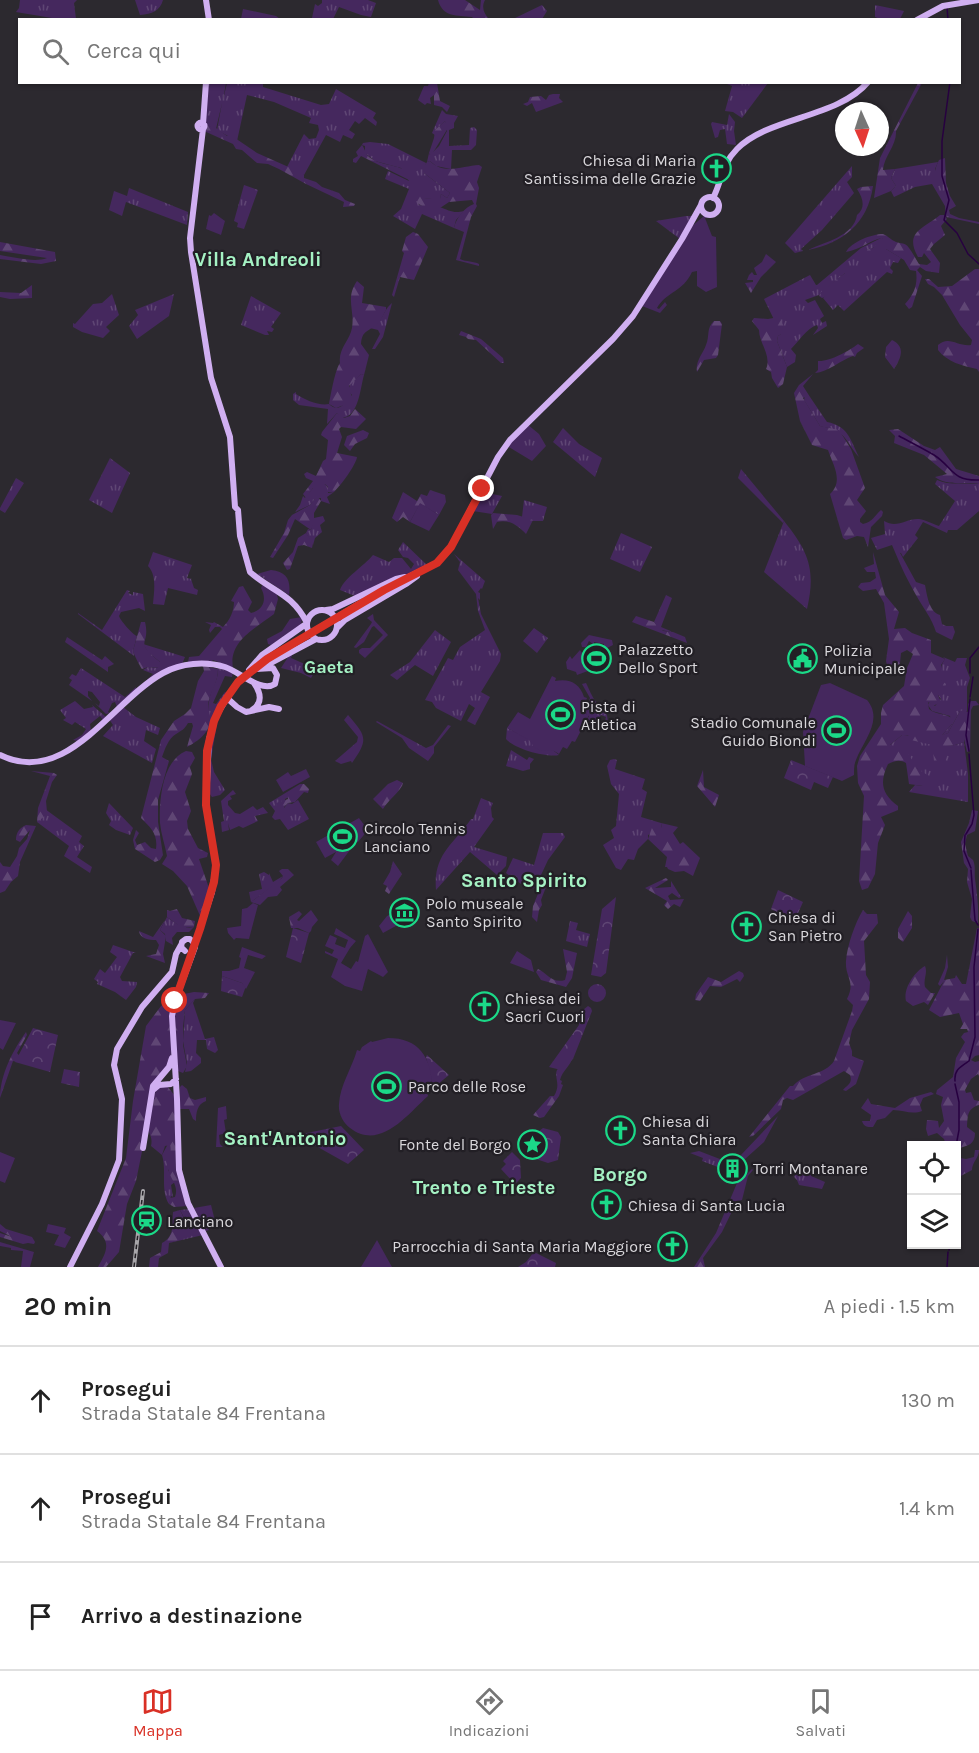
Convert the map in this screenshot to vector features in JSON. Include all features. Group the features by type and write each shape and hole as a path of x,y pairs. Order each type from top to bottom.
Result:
{"main road":[{"path":"921,18 943,6 978,0"},
{"path":"206,1 209,18"},
{"path":"206,84 190,238 211,378 230,437 235,507 238,510 240,536 248,569 295,604 314,612 333,609 396,579 411,576"},
{"path":"693,222 705,213 715,213 718,208 715,200 721,174 729,160 744,143 849,99 866,84"},
{"path":"238,682 306,635 437,563 451,547 498,457 510,440 613,339 633,316 693,222 701,205 706,198 715,200"},
{"path":"701,205 705,213"},
{"path":"295,604 313,637 323,641 331,638 337,624 406,584 423,570"},
{"path":"325,610 333,615 337,624"},
{"path":"70,1267 102,1204 119,1160 122,1099 114,1067 117,1049 142,1007 172,972 176,958 188,949 201,926 214,882 216,865 206,805 207,751 214,721 221,706 238,682 262,656 298,631 314,612"},
{"path":"256,669 313,637"},
{"path":"0,754 20,761 38,762 57,758 75,747 149,682 173,668 201,664 225,667 266,687 275,684 278,675 273,668 256,669"},
{"path":"221,706 252,710 260,702 259,691 252,680"},
{"path":"227,698 240,709 252,712 269,707 279,709"},
{"path":"201,926 194,935 183,941 188,949 187,964 172,1016 179,1170 188,1203 222,1267"},
{"path":"146,1147 145,1132 151,1093 155,1081 169,1067 174,1052"},
{"path":"162,1075 176,1079"},
{"path":"151,1093 159,1085 168,1085 176,1079"},
{"path":"168,1085 177,1099"}],"green space":[{"path":"20,0 77,0 74,3 76,18 52,18 16,12"},
{"path":"135,0 163,0 155,11 140,15"},
{"path":"322,0 368,0 376,3 371,17 339,7 334,18 312,18 315,4 318,6"},
{"path":"438,0 465,0 480,10 481,0 485,0 483,5 488,18 451,15 440,6"},
{"path":"542,5 547,11 543,18 515,18"},
{"path":"875,5 904,11 900,18 875,17"},
{"path":"243,9 279,18 241,18"},
{"path":"208,84 226,84 223,100 227,84 263,84 263,87 321,105 329,104 336,89 376,113 373,118 377,122 376,126 365,118 359,124 355,121 349,130 355,134 352,139 343,135 340,142 326,135 304,175 287,167 304,134 309,139 316,138 318,125 309,123 311,118 274,102 247,95 237,141 217,130 222,103 216,129 206,125 205,129"},
{"path":"429,84 437,84 440,101 450,106 447,112 442,107 434,105 434,95 430,98 431,104 425,105 418,100 424,86"},
{"path":"727,84 767,84 742,118 733,112 725,111 732,86"},
{"path":"917,84 921,84 896,131 895,141 889,154 889,140"},
{"path":"560,94 559,98 563,102 536,112 532,103 527,106 523,104 528,102 530,97 541,96 546,100 549,95"},
{"path":"442,110 446,114 458,116 454,128 449,130 449,146 469,145 470,128 474,127 477,130 476,145 471,150 452,150 451,169 427,162 429,153 430,155 439,146 447,131 445,121 435,130 435,135 432,133"},
{"path":"729,114 735,122 736,145 727,144 725,129 720,130 718,137 715,138 711,124 712,122 727,125"},
{"path":"445,121 448,128 431,156 429,153 435,130"},
{"path":"206,125 216,128 227,136 232,136 257,153 302,173 304,178 339,193 345,200 355,204 354,206 343,207 344,202 268,164 257,163 242,150 236,149 233,144 204,131"},
{"path":"370,142 388,144 426,163 424,173 450,193 447,198 441,194 440,200 424,198 424,194 418,204 454,212 464,211 456,220 454,228 422,214 415,229 393,216 401,209 409,189 385,179 388,171 409,181 401,168 375,161 365,153 365,146 362,145"},
{"path":"362,145 369,157 401,168 406,171 413,182 361,156 356,163 353,162 353,159 358,156 356,152"},
{"path":"888,156 883,170 895,169 891,178 896,186 891,191 874,198 880,158"},
{"path":"945,158 946,183 941,183 935,175 939,160"},
{"path":"430,161 447,169 479,165 482,167 477,182 479,188 477,206 471,217 460,259 477,263 479,266 456,260 464,232 454,228 461,213 474,204 472,200 449,202 440,208 426,208 417,203 421,194 424,194 424,198 440,199 441,194 447,198 450,193 424,173 423,168"},
{"path":"938,162 935,169 941,183 946,183 956,206 949,210 950,214 979,222 979,224 946,217 945,206 932,184 915,187 894,197 891,191 896,186 891,178 895,169"},
{"path":"852,166 852,177 847,182 854,193 822,230 801,249 803,251 795,253 785,243"},
{"path":"244,185 258,190 244,229 237,227 238,223 234,221"},
{"path":"873,186 866,211 852,229 832,242 808,250 845,233 855,222 863,206 857,189"},
{"path":"129,188 188,212 187,225 126,202 122,216 109,210 114,191 127,196"},
{"path":"214,213 225,221 221,235 206,229 209,215"},
{"path":"940,215 944,215 947,219 941,226 945,235 930,249 940,263 939,273 926,271 920,267 917,270 922,276 912,307 909,309 905,304 915,289 916,271 910,270 904,260 886,249 873,257 867,256 867,250 873,248 883,238 846,252 862,239 883,234 906,245 919,264 927,265 931,262 924,253 922,257 918,257 914,249 914,236"},
{"path":"693,216 680,239 656,221"},
{"path":"704,216 709,217 705,218 712,236 716,237 717,287 706,292 697,286 697,271 692,272 684,284 661,302 657,308 659,309 665,302 667,305 660,313 642,306 692,226"},
{"path":"413,232 418,234 428,247 414,280 400,277 394,297 392,295 404,253 402,251 406,237"},
{"path":"883,238 879,244 867,250 886,249 901,258 898,263 893,262 890,268 893,271 892,274 887,272 844,311 838,305 833,310 823,298 847,278 845,273 819,295 805,300 808,303 815,300 824,316 820,319 822,323 826,321 827,326 813,335 818,328 817,325 806,332 791,349 796,355 795,362 787,367 777,341 781,334 764,299 810,275 817,285 861,248"},
{"path":"0,242 55,252 56,261 41,264 0,259 0,255 31,260 47,258 0,251"},
{"path":"766,254 776,262 761,277 751,293 745,283 753,282 753,280 747,280 749,275 752,272 757,275 754,268 762,262"},
{"path":"975,269 979,269 979,372 977,369 951,360 938,350 938,345 942,342 950,341 971,345 972,340 942,295 925,279 929,279 938,287 952,286"},
{"path":"845,273 849,277 832,294 822,298 819,296 821,292"},
{"path":"357,281 364,287 362,303 386,307 386,310 378,323 362,337 361,344 369,355 364,375 361,374 349,386 352,398 336,408 329,404 342,349 352,328 351,299 353,287"},
{"path":"32,285 32,298 0,297 0,292 21,293"},
{"path":"112,294 119,315 106,327 110,331 103,338 73,327 73,323 75,324 93,304 102,303"},
{"path":"174,294 169,316 137,339 129,326 138,315 135,310"},
{"path":"251,296 281,313 271,327 274,329 272,332 267,331 269,335 241,325"},
{"path":"392,303 383,337 375,349 372,349 380,334 378,330 370,328 377,323"},
{"path":"779,317 786,331 778,336 777,341 787,367 783,384 778,388 771,372 766,369 767,359 759,330 752,321 754,318"},
{"path":"714,321 720,321 722,324 718,355 716,358 704,360 697,372 698,361 705,348 710,326"},
{"path":"461,331 481,339 503,358 504,363 501,363 476,340 459,335"},
{"path":"892,340 901,349 894,369 885,357 886,347"},
{"path":"858,344 864,348 855,357 815,373 818,370 818,361 833,358"},
{"path":"361,374 364,375 358,401 348,416 342,418 337,413 327,424 328,409 299,405 293,400 293,394 296,392 312,402 339,407 345,404 352,395 348,390 351,383"},
{"path":"813,374 803,386 810,401 803,398 820,426 839,430 851,449 865,488 857,500 866,511 860,522 866,523 881,510 883,512 871,527 868,547 864,537 857,536 846,540 843,538 830,494 836,484 835,467 828,450 812,445 800,421 794,393 799,385"},
{"path":"805,396 810,400 810,397 827,422 844,430 859,457 840,433 820,426 804,400"},
{"path":"355,409 366,419 356,429 341,427 339,429 342,437 337,453 357,457 354,465 334,492 327,492 328,487 325,484 321,488 313,488 306,498 303,494 313,481 306,478 304,474 307,472 316,476 326,459 328,440 321,435 322,432 337,413 344,418 350,416"},
{"path":"527,424 539,434 546,446 532,461 507,446"},
{"path":"563,428 579,444 602,458 595,477 553,442"},
{"path":"898,429 924,446 935,450 940,447 956,469 979,476 979,484 951,483 935,477 947,474 924,455 894,443 895,436 889,430"},
{"path":"363,430 369,433 367,438 355,444 350,451 344,445 347,436"},
{"path":"110,458 130,473 112,513 89,500"},
{"path":"741,469 784,521 783,523 738,478"},
{"path":"16,478 24,483 5,513 0,508"},
{"path":"937,480 979,484 979,511 957,530 948,530 947,533 923,522 915,535 918,538 903,557 901,553 895,552 892,545 877,550 871,538 885,534 884,521 898,524 919,519 939,526 955,501 935,484"},
{"path":"325,484 328,493 334,492 327,497 330,504 321,501 321,498 315,499 310,505 295,512 303,496 305,498 313,488"},
{"path":"430,490 445,495 446,502 439,515 420,504 410,522 403,517 397,522 392,518 403,492 417,501 421,494 427,496"},
{"path":"483,492 502,496 492,514 473,511"},
{"path":"317,496 321,501 314,513 311,530 295,519 273,558 270,557 284,533 288,520 292,515 310,505"},
{"path":"524,500 547,507 543,521 532,521 522,517"},
{"path":"420,503 439,515 429,531 410,522"},
{"path":"493,513 517,515 533,520 526,534 517,526 506,521 497,522 493,529 491,515"},
{"path":"323,516 325,521 320,525 322,532 315,538 313,545 306,533 308,529 311,530 314,518"},
{"path":"784,521 805,552 808,562 811,583 807,609 764,572"},
{"path":"306,533 313,543 312,548 304,545 298,546 290,569 287,570 283,563 293,552 298,538"},
{"path":"621,533 652,547 640,572 610,559"},
{"path":"403,542 428,566 355,596 340,590 346,581 373,555 389,562 394,558 402,558 411,569 414,564 408,558 403,557 398,550"},
{"path":"899,551 916,582 925,585 931,607 940,615 942,624 953,626 955,632 952,640 936,632 895,552"},
{"path":"153,552 192,565 187,578 192,579 194,588 198,590 197,595 168,588 164,605 153,604 154,579 148,566"},
{"path":"873,552 885,595 899,612 894,629 905,628 931,640 931,653 945,659 941,665 941,680 946,684 943,695 938,695 941,702 933,706 928,703 932,711 953,719 952,724 942,735 948,733 960,711 968,712 968,704 971,701 976,701 979,705 973,706 971,710 970,751 967,752 964,739 964,742 951,746 938,746 911,740 908,735 902,735 890,745 907,752 918,769 932,778 923,786 909,784 906,763 897,761 888,764 883,782 884,788 888,797 898,806 898,810 881,817 885,825 878,843 875,874 868,888 862,890 859,881 864,796 858,783 857,766 860,756 881,724 883,705 904,686 907,668 913,654 907,650 901,653 899,672 888,669 886,661 889,639 884,603 876,589 863,591 858,587 861,583 870,582 876,578 875,572 867,572 864,568 874,564"},
{"path":"454,554 485,581 478,592 480,593 480,600 478,598 481,614 501,654 500,661 481,692 490,697 475,725 467,721 475,708 469,704 461,721 425,700 448,658 453,660 460,647 485,630 478,611 476,594 458,570 460,562"},
{"path":"271,570 287,578 289,595 257,574"},
{"path":"263,584 276,591 278,599 274,614 239,643 235,650 233,668 213,660 210,663 188,662 189,657 199,656 222,629 215,627 210,633 211,625 205,622 214,622 223,627 232,612 234,602 231,601 239,587 243,586 252,602 248,610 251,613 255,612 263,604 261,588"},
{"path":"127,590 133,595 133,592 143,594 145,611 139,608 121,612 119,616 137,636 134,656 78,614 102,630"},
{"path":"666,595 672,598 661,627 673,632 660,630 654,622"},
{"path":"373,614 374,620 388,635 365,658 359,650 370,648 383,635 374,626 364,642 354,647 371,624 372,622 367,618"},
{"path":"636,616 654,622 663,631 685,637 687,643 632,622"},
{"path":"302,617 301,625 271,645 268,644 267,639 282,631 290,619"},
{"path":"141,622 145,622 145,646 161,663 160,668 142,669 133,652"},
{"path":"534,628 548,638 537,653 523,641"},
{"path":"435,630 451,642 433,676 415,665 397,680 390,675 410,662"},
{"path":"589,635 612,640 613,645 607,648 604,644 594,642 594,645 589,641 586,647 582,647 581,643"},
{"path":"67,637 102,660 105,656 114,664 108,667 108,672 65,642"},
{"path":"143,644 185,657 182,664 143,684 153,674 143,670 148,667 158,668 160,662 148,652"},
{"path":"580,650 584,656 582,665 596,668 577,675 576,672 567,669 566,662 570,656 572,659"},
{"path":"290,654 291,658 316,669 311,678 281,668"},
{"path":"943,657 955,662 957,658 967,658 965,665 970,678 967,687 967,711 960,711 948,733 942,735 952,724 950,716 932,711 928,705 929,702 935,706 941,699 938,695 942,683 940,671 945,659"},
{"path":"203,666 218,669 216,682 208,702 209,724 203,736 187,747 193,726 192,723 188,723 184,729 173,736 164,751 162,757 169,761 158,800 158,822 163,855 155,862 135,849 133,840 136,830 139,833 135,840 137,845 145,842 151,848 156,849 155,835 141,818 161,740 174,721 191,708 198,681 204,671"},
{"path":"81,668 125,697 136,687 136,690 117,707 115,702 112,703 108,712 110,713 106,714 95,703 99,706 100,702 92,692 88,691 88,696 92,701 69,685 72,680 69,678 72,674 76,676"},
{"path":"218,668 233,672 232,677 225,676 213,703 216,704 225,692 227,693 206,732 210,697"},
{"name":"Pista di Atletica","path":"552,676 556,678 555,681 565,680 577,685 587,698 585,704 590,707 586,714 589,715 575,742 572,741 567,749 563,747 559,754 554,751 539,750 529,740 507,728 518,712 530,719"},
{"path":"586,683 598,705 605,711 608,723 605,721 606,717 601,715 594,725 586,722 589,716 586,714 590,706 587,705 590,698 582,684"},
{"name":"Stadio Comunale Guido Biondi","path":"830,683 867,700 873,715 873,723 855,762 854,775 842,781 805,766 803,732 821,685"},
{"path":"75,701 84,709 93,707 92,705 106,717 103,720 100,716 90,724 91,731 78,741 73,740 82,735 86,729 75,722 72,725 63,720 66,718 60,710"},
{"path":"123,707 136,717 160,728 158,735 146,730 144,741 156,749 152,763 103,736 113,725 109,719"},
{"path":"348,715 362,733 363,743 352,763 351,761 341,764 335,761 357,742 358,737 344,720"},
{"path":"377,721 426,748 433,745 448,725 451,726 434,747 434,753 428,761 409,748 402,738"},
{"path":"217,723 211,759 214,772 225,790 220,795 212,797 209,793 211,740"},
{"path":"507,728 559,755 539,754 510,743 506,739"},
{"path":"902,735 947,745 964,742 968,774 968,802 909,792 915,785 923,786 918,769 889,746"},
{"path":"936,748 944,750 945,760 942,769 936,773 932,769 933,751"},
{"path":"511,750 527,760 529,757 534,759 530,764 530,769 523,771 506,766"},
{"path":"186,751 192,752 195,758 190,767 192,774 185,792 191,811 187,821 188,829 198,848 208,853 207,857 199,859 210,891 201,918 187,886 173,871 162,864 167,856 160,823 161,793 172,763"},
{"path":"610,760 617,760 615,769 645,779 642,789 647,792 641,817 661,823 662,829 648,835 648,839 638,849 634,860 628,859 621,870 616,868 603,845 614,838 611,830 616,826 619,794 611,784 607,766"},
{"path":"791,760 833,777 828,788 814,782 811,790 784,778"},
{"path":"306,769 310,777 283,792 276,780 288,772 291,776"},
{"path":"703,770 704,787 719,795 715,807 697,786"},
{"path":"31,771 57,775 52,782 46,801 47,812 37,822 38,808 50,776"},
{"path":"397,780 403,783 402,786 383,809 373,799 388,784"},
{"path":"304,784 309,789 308,793 304,792 295,802 288,803 282,809 277,808 276,803 288,799 287,792"},
{"path":"233,790 236,794 230,796 232,799 228,801 228,805 235,813 240,814 253,806 257,810 263,807 268,813 255,816 258,821 243,828 239,826 230,830 228,823 229,830 222,832 221,822 224,821 221,801"},
{"path":"287,792 289,797 285,799 284,808 288,803 292,804 298,800 309,819 288,830 280,819 275,820 272,817 275,811 269,803"},
{"path":"481,798 493,803 491,808 494,819 474,847 507,857 506,866 497,875 470,852 436,890 436,878 441,859 451,843 473,819"},
{"path":"109,803 133,828 130,835 109,825 111,821 106,813"},
{"path":"45,809 82,836 79,842 84,846 77,857 92,867 90,873 64,856 69,846 37,822"},
{"path":"972,810 978,811 975,831 967,835 965,844 968,856 973,860 974,865 978,923 972,921 970,917 972,899 961,842"},
{"name":"Circolo Tennis Lanciano","path":"359,818 368,830 338,866 331,860 336,852 325,858 316,842"},
{"path":"661,823 678,827 673,833 680,844 683,842 700,858 693,876 684,871 675,872 665,867 667,857 648,839 653,825 656,824 662,828"},
{"path":"26,825 36,826 20,862 18,876 5,891 0,893 0,862 3,866 10,867 19,848 27,839 30,830 20,842 16,840 18,831"},
{"path":"543,833 563,833 565,837 548,860 535,888 528,889 506,873 513,858 534,865"},
{"path":"393,861 402,874 389,894 385,891 387,886 383,884"},
{"path":"288,869 294,875 280,887 282,890 277,896 268,897 260,905 251,902 282,878 279,871"},
{"path":"264,872 269,875 269,873 273,882 283,876 251,902 249,892 262,889 259,874"},
{"path":"666,878 668,880 655,888 671,887 671,881 681,897 672,893 668,896 670,900 684,899 680,907 674,904 668,909 664,905 667,901 645,888"},
{"path":"544,879 546,887 537,922 532,917 533,906"},
{"path":"778,890 803,902 794,922 771,909"},
{"path":"616,897 606,973 601,977 591,975 602,909"},
{"path":"253,903 258,905 249,939 236,938 234,940 227,928 241,926 242,909"},
{"path":"177,909 182,918 195,921 194,927 181,927 167,917 167,910"},
{"path":"311,910 318,920 309,933 298,928 291,928 289,917 299,911 302,914 297,920 299,921"},
{"path":"399,910 405,921 383,933 379,926 387,916"},
{"path":"863,910 867,914 877,914 878,923 864,941 866,975 870,982 869,999 852,1030 849,1043 852,1056 864,1061 856,1084 846,1091 843,1090 851,1080 850,1075 844,1071 793,1100 787,1098 783,1100 781,1109 753,1136 749,1137 790,1086 825,1069 834,1061 852,1011 853,1005 847,999 850,984 846,961 852,935"},
{"path":"908,911 912,916 912,928 903,942 898,938 898,929"},
{"path":"167,917 183,926 194,927 189,932 177,932 172,938 173,945 166,941 165,934 160,930"},
{"path":"165,920 160,930 166,936 163,954 165,963 146,956 156,954 159,945 156,940 143,937 139,931 153,937"},
{"path":"570,921 578,923 576,930 590,934 587,947 566,941"},
{"path":"293,928 309,933 301,963 286,957"},
{"path":"336,928 356,941 341,963 351,969 356,961 358,962 365,936 368,934 388,972 383,977 368,969 362,991 345,986 331,977 338,959 325,953 325,951 332,954 334,950 325,946 330,935 337,938 335,944 345,948 348,940 334,934"},
{"path":"977,928 979,928 979,1055 971,1060 979,1061 979,1076 978,1074 971,1079 965,1090 966,1093 971,1092 974,1100 979,1101 979,1105 972,1108 968,1116 967,1127 975,1133 974,1140 961,1147 961,1141 945,1141 937,1133 928,1136 926,1129 927,1120 938,1121 939,1128 944,1121 941,1105 943,1097 936,1094 937,1090 953,1077 956,1058 965,1042 961,1037 968,1032 967,1029 960,1029 963,1024 959,1013 940,1017 929,1010 944,981 940,986 938,984 945,968 947,955 948,967 944,980 955,978 956,975 962,984 966,984"},
{"path":"113,945 136,953 133,953 120,977 122,981 137,982 126,1000 97,984 98,982 94,979 100,969 105,973 117,957 110,952"},
{"path":"242,947 266,956 262,959 248,955 244,968 255,972 246,989 242,983 222,976 222,971 239,968"},
{"path":"563,949 577,953 572,978 566,987 541,980 536,972 538,969 557,981 565,980 567,972"},
{"path":"517,951 531,960 534,972 510,963"},
{"path":"925,966 925,987 931,993 935,993 928,1005 924,1002 913,1006 906,1001 906,991 913,977"},
{"path":"739,971 744,976 740,982 737,979 721,987 710,986 700,1001 695,1000 696,994 708,977 721,982"},
{"path":"222,976 246,986 242,997 221,991"},
{"path":"597,984 603,987 606,993 603,999 597,1002 591,999 588,993 591,987"},
{"path":"194,992 209,993 205,998 195,999 185,1010 183,1045 187,1066 183,1073 178,1071 174,1014 179,995"},
{"path":"172,999 171,1062 157,1078 136,1181 127,1204 119,1252 106,1267 98,1267 106,1244 105,1239 97,1231 126,1158 146,1026 161,1006"},
{"path":"195,999 193,1003 205,1039 214,1037 218,1050 215,1053 207,1049 206,1040 197,1040 196,1053 201,1058 201,1063 191,1071 185,1072 187,1063 183,1041 185,1010"},
{"path":"588,1006 592,1011 573,1059 561,1070 549,1067 579,1025 583,1010"},
{"path":"0,1020 16,1023 3,1050 0,1048"},
{"path":"33,1028 58,1035 50,1072 15,1062"},
{"path":"26,1032 27,1035 17,1053 23,1060 21,1063 13,1061 0,1098 2,1081 8,1063"},
{"name":"Parco delle Rose","path":"388,1038 408,1041 421,1051 429,1066 432,1086 427,1091 428,1096 392,1128 372,1135 361,1134 347,1126 342,1118 339,1111 340,1097 357,1050 360,1051 371,1041"},
{"path":"427,1055 449,1075 432,1089 426,1057"},
{"path":"572,1058 561,1077 563,1085 559,1096 544,1117 533,1115 550,1096 554,1096 557,1090 556,1072 563,1063"},
{"path":"64,1069 80,1072 79,1087 61,1083"},
{"path":"182,1085 187,1089 190,1098 195,1100 206,1097 206,1101 198,1109 196,1121 189,1109 180,1109 180,1087"},
{"path":"159,1087 168,1087 175,1096 179,1180 188,1206 174,1207 169,1204 170,1198 175,1197 176,1193 167,1166 171,1151 170,1145 165,1146 162,1155 151,1146 148,1118 152,1100"},
{"path":"931,1092 934,1094 923,1098 920,1105 922,1111 893,1110 885,1118 877,1120 873,1127 866,1126 862,1121 870,1121 871,1115 861,1108 868,1098 871,1104 895,1108 910,1098"},
{"path":"226,1106 227,1119 224,1120 226,1133 219,1135 220,1144 223,1147 216,1147 218,1108"},
{"path":"778,1116 764,1142 745,1159 742,1158 741,1155"},
{"path":"341,1126 364,1150 348,1164 300,1137 302,1134"},
{"name":"Fonte del Borgo","path":"543,1128 558,1132 561,1137 558,1160 548,1163 536,1159 531,1146 534,1135"},
{"path":"168,1144 172,1149 168,1170 175,1182 171,1185 173,1197 171,1196 169,1204 165,1193 162,1155"},
{"path":"975,1150 979,1150 973,1165 972,1170 961,1176 961,1158 974,1157"},
{"path":"699,1151 738,1166 738,1168 725,1165 723,1169 702,1161 703,1158 690,1153"},
{"path":"0,1152 15,1158 5,1183 0,1181"},
{"path":"512,1152 520,1160 521,1178 515,1184 501,1169 506,1164 503,1161"},
{"path":"806,1168 813,1171 811,1176 825,1182 822,1189 799,1185 794,1177 798,1170 803,1173"},
{"path":"752,1169 742,1200 737,1201 722,1232 703,1258 705,1267 694,1267 716,1233 740,1176 744,1177"},
{"path":"211,1205 215,1221 206,1225 209,1230 206,1231 194,1208"},
{"path":"189,1209 203,1235 169,1243 181,1239 187,1223 180,1210"},
{"path":"180,1210 190,1231 190,1237 169,1243 168,1253 159,1258 158,1267 149,1267 150,1258 161,1252 162,1243 171,1234 173,1212"},
{"path":"0,1224 6,1229 32,1237 34,1244 23,1244 0,1237 0,1233 12,1237 0,1231"},
{"path":"48,1224 66,1228 64,1233 71,1237 65,1248 54,1245 59,1235 46,1232"},
{"path":"377,1240 392,1267 361,1267"},
{"path":"0,1242 34,1252 30,1267 21,1267 23,1251 0,1246"},
{"path":"534,1252 556,1263 555,1267 518,1267 526,1262"}],"waterway":[{"path":"947,7 948,18"},
{"path":"950,84 942,141 942,176 949,200 944,220 957,233 968,254 979,264"},
{"path":"899,436 934,455 957,476 979,480"},
{"path":"970,673 970,658 979,647"},
{"path":"970,697 973,677"},
{"path":"969,751 966,735 970,699"},
{"path":"966,834 974,815 969,754"},
{"path":"965,835 964,851 971,868"},
{"path":"971,870 975,920 978,925"},
{"path":"955,1081 957,1071 969,1061 975,1037 974,967 978,929"},
{"path":"955,1084 959,1102 957,1141"},
{"path":"947,1267 948,1252"}],"railway":[{"path":"134,1267 143,1191"}],"place":[{"name":"Chiesa di Maria Santissima delle Grazie","path":"717,169"},
{"name":"Palazzetto Dello Sport","path":"597,658"},
{"name":"Polizia Municipale","path":"803,659"},
{"name":"Pista di Atletica","path":"560,715"},
{"name":"Stadio Comunale Guido Biondi","path":"837,731"},
{"name":"Circolo Tennis Lanciano","path":"343,837"},
{"name":"Polo museale Santo Spirito","path":"405,912"},
{"name":"Chiesa di San Pietro","path":"747,926"},
{"name":"Chiesa dei Sacri Cuori","path":"484,1007"},
{"name":"Parco delle Rose","path":"387,1086"},
{"name":"Chiesa di Santa Chiara","path":"621,1130"},
{"name":"Fonte del Borgo","path":"532,1144"},
{"name":"Torri Montanare","path":"732,1168"},
{"name":"Chiesa di Santa Lucia","path":"607,1205"},
{"name":"Lanciano","path":"146,1221"},
{"name":"Parrocchia di Santa Maria Maggiore","path":"673,1246"}],"district":[{"name":"Villa Andreoli","path":"258,259"},
{"name":"Gaeta","path":"329,667"},
{"name":"Santo Spirito","path":"524,880"},
{"name":"Sant'Antonio","path":"285,1138"},
{"name":"Borgo","path":"620,1174"},
{"name":"Trento e Trieste","path":"484,1187"}],"route":[{"path":"175,1001 214,882 216,865 206,805 207,751 214,721 221,706 238,682 267,659 384,590 437,563 451,547 482,489"}]}
